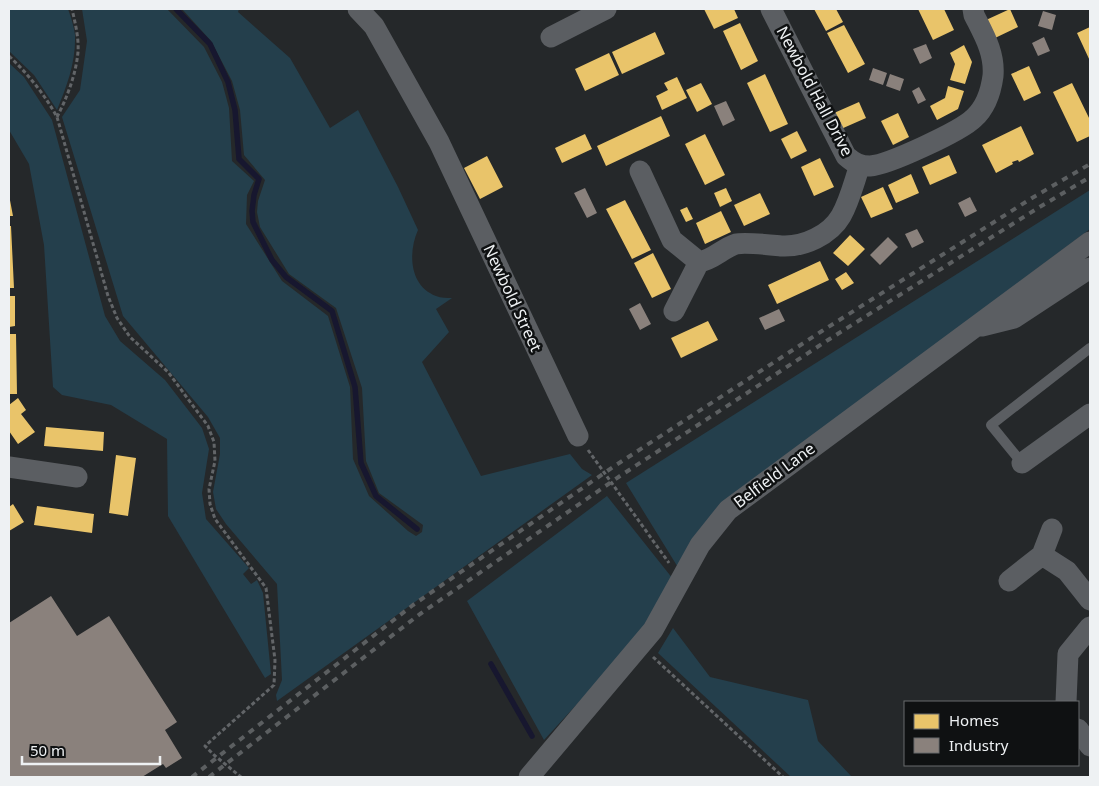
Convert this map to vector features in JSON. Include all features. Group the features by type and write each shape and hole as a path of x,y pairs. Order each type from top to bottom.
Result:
{"street":[{"name":"Newbold Street","path":"358,9 374,26 439,142 578,436"},
{"path":"551,37 606,9"},
{"name":"Newbold Hall Drive","path":"771,9 846,156 860,165 872,166 887,163 960,129 975,118 988,96 993,75 993,63 991,50 973,9"},
{"path":"640,171 672,240 699,262 707,261 737,244 790,246 812,240 828,230 840,217 849,199 860,165"},
{"name":"Belfield Lane","path":"529,777 653,630 700,545 728,510 1090,242"},
{"path":"674,311 699,262"},
{"path":"974,327 1014,318 1090,268"},
{"path":"1022,463 1090,414"},
{"path":"9,467 77,477"},
{"path":"1009,581 1042,555 1052,529"},
{"path":"1042,555 1067,571 1090,600"},
{"path":"1066,701 1068,654 1090,627"},
{"path":"1079,730 1090,746"}],"lane":[{"path":"1022,463 991,425 1090,348"}],"path":[{"path":"57,117 72,81 78,52 72,9"},
{"path":"9,56 50,104 57,117 108,296 117,318 130,337 168,372 208,426 214,442 215,461 209,489 210,504 215,519 266,588 274,660 274,685 205,746 241,777"},
{"path":"578,436 681,580"},
{"path":"641,643 655,659 784,777"}],"shaded area":[{"path":"9,9 68,9 75,35 74,55 67,83 57,110 34,75 9,51"},
{"path":"82,9 167,9 204,47 222,82 229,108 232,161 254,181 247,195 246,224 282,281 328,316 350,387 353,459 369,496 408,531 416,536 422,532 423,525 379,493 366,461 362,388 336,308 289,274 260,227 257,212 258,201 265,180 244,155 240,110 232,81 211,41 182,9 239,9 238,12 290,58 330,128 358,110 418,230 412,258 413,268 420,285 438,297 452,298 436,309 449,332 422,362 481,476 570,454 582,469 592,475 277,701 276,695 282,680 277,584 226,524 216,509 213,492 220,454 220,438 208,417 123,316 62,117 80,90 87,41"},
{"path":"9,63 24,77 52,120 105,316 120,341 165,380 202,428 209,449 202,493 206,519 249,568 243,574 251,584 257,580 263,593 271,674 265,678 168,516 167,439 111,405 62,395 53,387 44,245 29,164 9,130"},
{"path":"1090,190 1090,229 750,484 679,569 626,483"},
{"path":"607,496 673,579 647,628 544,740 467,601"},
{"path":"673,628 710,677 808,700 818,741 852,777 791,777 658,653"}],"building: Homes":[{"path":"704,9 734,9 738,18 714,29"},
{"path":"814,9 836,9 843,22 826,31"},
{"path":"918,9 944,9 954,30 933,40"},
{"path":"1010,9 1018,27 995,38 986,20"},
{"path":"740,23 758,61 741,70 723,31"},
{"path":"844,25 865,64 848,73 827,33"},
{"path":"1090,27 1090,61 1077,33"},
{"path":"655,32 665,54 622,74 612,52"},
{"path":"964,45 972,62 965,84 950,80 955,64 950,53"},
{"path":"609,53 619,75 585,91 575,69"},
{"path":"1029,66 1041,93 1024,101 1011,74"},
{"path":"765,74 788,124 770,132 747,83"},
{"path":"677,77 687,98 662,110 656,96 668,90 664,83"},
{"path":"701,83 712,104 697,112 686,90"},
{"path":"1072,83 1090,120 1090,136 1077,142 1053,92"},
{"path":"948,86 964,91 958,109 937,120 930,106 945,98"},
{"path":"859,102 866,118 841,129 834,113"},
{"path":"898,113 909,137 893,145 881,121"},
{"path":"661,116 670,136 606,166 597,146"},
{"path":"1021,126 1034,154 1019,162 1018,160 1012,162 1013,164 996,173 982,145"},
{"path":"797,131 807,151 791,159 781,139"},
{"path":"585,134 592,149 562,163 555,148"},
{"path":"705,134 725,175 705,185 685,144"},
{"path":"949,155 957,173 930,185 922,167"},
{"path":"487,156 503,187 480,199 464,168"},
{"path":"820,158 834,187 814,196 801,167"},
{"path":"911,174 919,193 896,203 888,185"},
{"path":"883,187 893,209 871,218 861,197"},
{"path":"726,188 732,201 720,207 714,193"},
{"path":"760,193 770,214 744,226 734,205"},
{"path":"9,195 13,216 9,216"},
{"path":"625,200 651,250 632,259 606,209"},
{"path":"687,207 693,219 686,222 680,210"},
{"path":"721,211 731,232 705,244 696,223"},
{"path":"9,226 11,226 14,288 9,288"},
{"path":"850,235 865,249 848,266 833,253"},
{"path":"653,253 671,289 652,298 634,263"},
{"path":"820,261 829,280 777,304 768,285"},
{"path":"846,272 854,283 842,290 835,279"},
{"path":"9,296 15,296 15,326 9,327"},
{"path":"708,321 718,340 681,358 671,338"},
{"path":"9,334 16,334 17,394 9,394"},
{"path":"18,398 26,410 21,414 35,432 18,444 9,431 9,405"},
{"path":"46,427 104,432 103,451 44,446"},
{"path":"116,455 136,458 128,516 109,513"},
{"path":"13,504 24,522 9,531 9,507"},
{"path":"37,506 94,514 92,533 34,525"}],"building: Industry":[{"path":"1043,11 1056,15 1052,30 1038,26"},
{"path":"1044,37 1050,51 1038,56 1032,43"},
{"path":"926,44 932,58 920,64 913,49"},
{"path":"873,68 887,73 883,85 869,80"},
{"path":"890,74 904,79 900,91 886,86"},
{"path":"919,87 926,100 918,104 912,91"},
{"path":"726,101 735,120 723,126 714,106"},
{"path":"585,188 597,213 587,218 574,193"},
{"path":"970,197 977,211 965,217 958,203"},
{"path":"917,229 924,242 912,248 905,234"},
{"path":"888,237 898,247 880,265 870,255"},
{"path":"640,303 651,324 640,330 629,309"},
{"path":"779,309 785,321 765,330 759,318"},
{"path":"51,596 77,636 109,616 177,722 165,730 182,758 166,768 163,764 142,777 9,777 9,623"}],"waterway":[{"path":"176,9 210,44 228,82 235,110 239,159 259,179 254,195 253,222 272,260 286,277 332,311 355,387 361,463 376,496 417,529"},
{"path":"491,664 532,736"}],"railway":[{"path":"192,777 413,605 613,467 822,331 1032,198 1090,164"},
{"path":"209,777 420,614 620,476 828,340 1090,177"}]}
